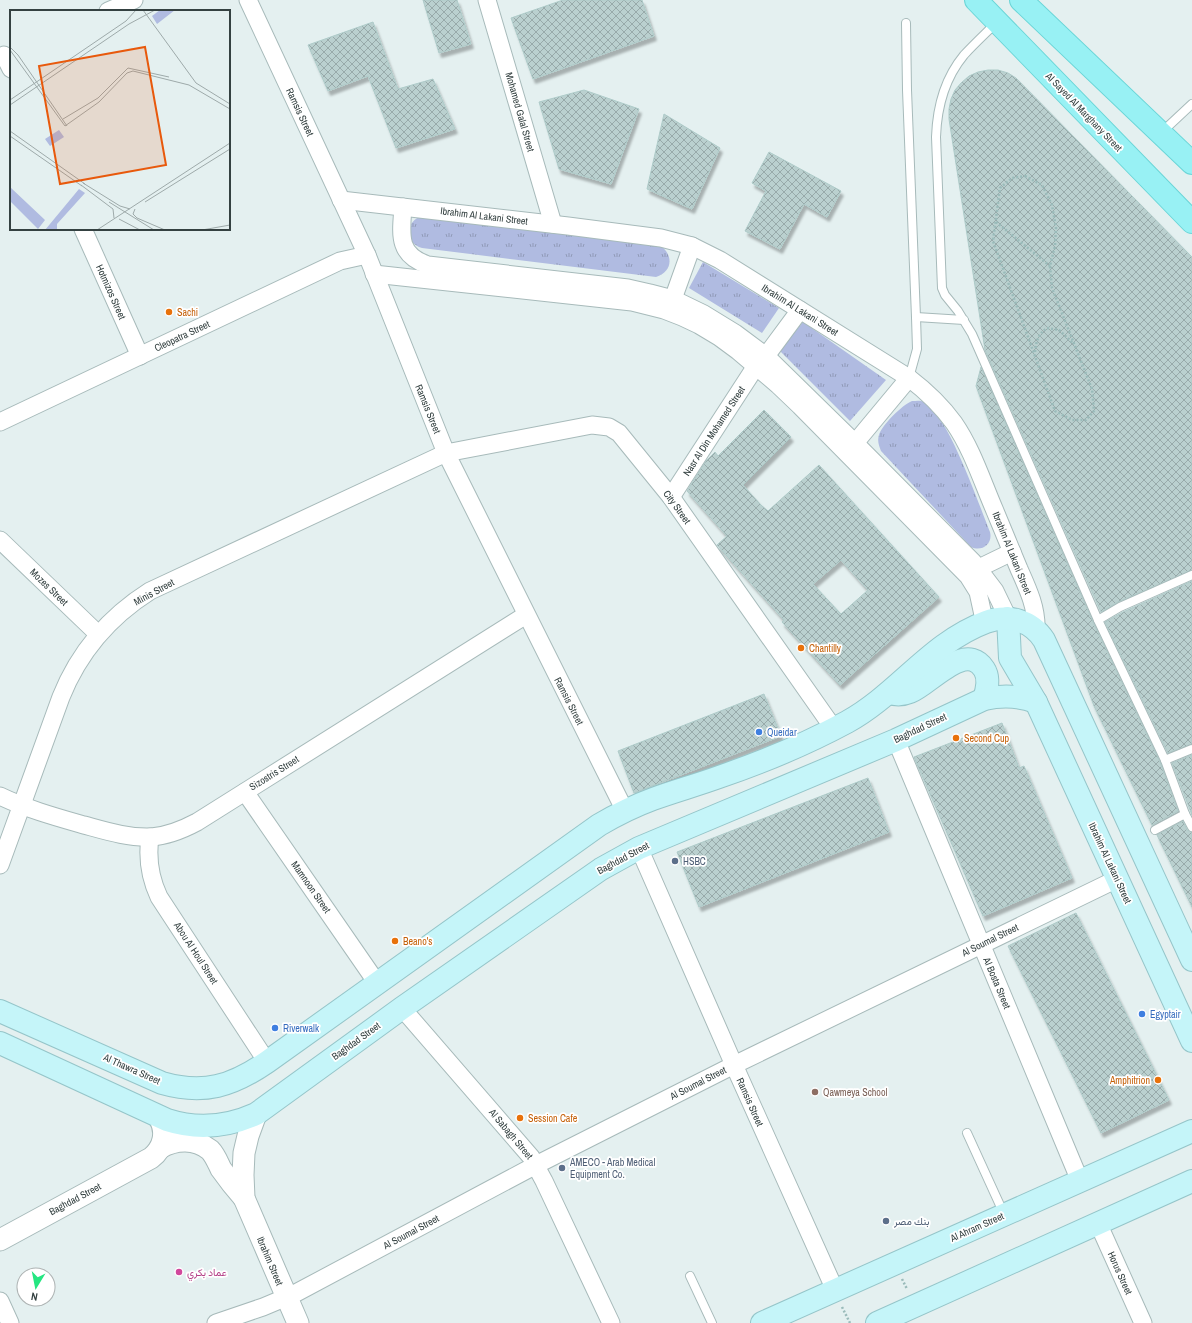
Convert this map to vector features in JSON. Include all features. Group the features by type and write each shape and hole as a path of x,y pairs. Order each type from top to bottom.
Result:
{"main road":[{"name":"Al Sayed Al Marghany Street","path":"976,0 1192,222"},
{"path":"1021,0 1192,163"},
{"path":"267,1062 590,830 653,799 747,767 794,748 834,729 862,713 889,692 942,646 967,630 987,621 1008,618 1020,621 1041,638 1039,643 1026,645 1015,651 1010,658"},
{"name":"Ibrahim Al Lakani Street","path":"1008,618 1010,658 1036,702 1192,1041"},
{"name":"Ibrahim Al Lakani Street","path":"1041,638 1192,960"},
{"path":"889,692 900,694 912,691 947,666 967,659 978,663 986,673 988,684 984,699"},
{"name":"Baghdad Street","path":"256,1114 402,1008 601,869 639,848 896,740 984,699 998,696 1009,696 1020,697 1036,702"},
{"name":"Al Thawra Street","path":"0,1011 162,1083 173,1086 195,1088 217,1086 238,1079 267,1062"},
{"path":"0,1043 158,1116 177,1123 207,1126 232,1123 256,1114"},
{"name":"Al Ahram Street","path":"762,1323 1080,1181 1190,1134"},
{"path":"877,1323 1192,1181"}],"street":[{"path":"110,10 134,0"},
{"name":"Ramsis Street","path":"248,0 366,255 446,453 625,812"},
{"name":"Mohamed Galal Street","path":"487,0 552,224"},
{"name":"Ibrahim Al Lakani Street","path":"341,200 661,238 692,246 720,260 909,378 938,403 964,438 1034,606 1041,638"},
{"name":"Ibrahim Al Lakani Street","path":"403,207 402,238 404,245 413,258 428,265 628,288 673,299 725,326 761,361 855,443 979,568 995,591 1008,618"},
{"name":"Hotmizos Street","path":"83,230 140,356"},
{"path":"673,299 692,246"},
{"name":"Cleopatra Street","path":"0,422 340,261 366,255"},
{"name":"Ibrahim Al Lakani Street","path":"374,274 645,304 664,310 699,325 761,361 800,406 968,576 978,592 983,615 987,621"},
{"name":"Nasr Al Din Mohamed Street","path":"671,497 761,361 800,310"},
{"path":"855,443 909,378"},
{"name":"City Street","path":"446,453 592,425 603,425 614,429 623,437 671,497 834,729"},
{"name":"Minis Street","path":"0,865 64,688 87,648 98,634 119,613 150,591 446,453"},
{"name":"Mozes Street","path":"0,540 98,634"},
{"path":"979,568 1012,552"},
{"name":"Sizostris Street","path":"0,796 45,814 118,834 150,837 169,834 188,827 526,615"},
{"name":"Al Bosta Street","path":"896,740 1080,1181"},
{"name":"Mamnoon Street","path":"245,792 377,983"},
{"name":"Abou Al Houl Street","path":"150,837 148,849 152,880 160,897 267,1062"},
{"name":"Ramsis Street","path":"639,848 835,1290"},
{"name":"Al Soumal Street","path":"216,1323 251,1312 286,1298 536,1165 734,1065 1117,879"},
{"name":"Al Sabagh Street","path":"402,1008 524,1148 536,1165 611,1323"},
{"name":"Ibrahim Street","path":"244,1198 244,1152 256,1114"},
{"path":"158,1116 164,1134 160,1148"},
{"name":"Ibrahim Street","path":"160,1148 171,1143 183,1141 194,1142 205,1147 214,1154 229,1180 244,1198 298,1323"},
{"name":"Baghdad Street","path":"0,1240 151,1158 160,1148"},
{"name":"Horus Street","path":"1098,1223 1143,1323"},
{"path":"0,1301 10,1323"}],"lane":[{"path":"997,22 963,56 954,70 943,96 937,121 936,137 942,288 945,295 964,320 972,334 1098,620 1166,760 1185,814 1192,828"},
{"path":"906,23 907,90 917,349 909,378"},
{"path":"1162,133 1192,104"},
{"path":"916,317 964,320"},
{"path":"1098,620 1120,607 1192,575"},
{"path":"1166,760 1192,749"},
{"path":"1155,830 1185,814"},
{"path":"967,1133 1004,1215"},
{"path":"690,1276 712,1323"}],"path":[{"path":"1025,176 1042,185 1052,205 1056,228 1055,246 1050,266 1052,288 1092,389 1094,411 1086,420 1072,420 1055,411 993,241 1000,188 1012,178 1025,176"},
{"path":"996,222 1050,266"},
{"path":"1034,354 1037,340 1042,331 1047,328 1059,330 1076,346"},
{"path":"895,1263 915,1306"}],"green space":[{"path":"419,217 661,246 668,254 669,263 668,268 661,275 656,277 422,248 413,242 409,234 411,225 414,220"},
{"path":"703,262 779,308 762,333 689,288"},
{"path":"803,322 886,380 850,421 779,350"},
{"path":"912,401 924,402 933,410 953,441 971,482 990,532 990,540 983,548 971,547 881,451 878,439 881,431 898,411"}],"building":[{"path":"423,0 457,0 471,44 439,53"},
{"path":"563,0 642,0 654,36 533,79 511,18"},
{"path":"373,22 398,89 433,79 455,129 396,148 368,76 328,91 308,45"},
{"path":"988,70 998,70 1008,73 1016,78 1192,257 1192,570 1118,602 1101,612 985,350 949,119 949,109 955,90 961,83 969,76"},
{"path":"584,90 639,109 611,184 559,169 539,102"},
{"path":"664,114 720,148 692,209 647,189"},
{"path":"769,152 841,191 827,217 804,204 780,249 745,231 766,191 752,183"},
{"path":"981,367 1093,622 1160,762 1178,811 1152,825 1094,706 976,386"},
{"path":"764,410 791,437 743,485 761,505 768,511 819,465 939,597 840,685 782,622 784,620 717,545 727,536 687,491 706,461 715,452 718,456","holes":["841,560 868,590 841,614 813,584"]},
{"path":"1192,581 1192,744 1168,753 1105,622 1123,612"},
{"path":"764,694 781,736 634,793 618,751"},
{"path":"1002,723 1019,768 1024,766 1072,878 983,916 914,757"},
{"path":"1192,755 1192,815 1172,763"},
{"path":"868,778 889,832 699,907 677,852"},
{"path":"1183,821 1187,830 1192,832 1192,907 1157,835"},
{"path":"1076,913 1169,1100 1101,1133 1008,946"}],"place":[{"name":"Sachi","path":"169,312"},
{"name":"Chantilly","path":"801,648"},
{"name":"Queidar","path":"759,732"},
{"name":"Second Cup","path":"956,738"},
{"name":"HSBC","path":"675,861"},
{"name":"Beano's","path":"395,941"},
{"name":"Egyptair","path":"1142,1014"},
{"name":"Riverwalk","path":"275,1028"},
{"name":"Amphitrion","path":"1158,1080"},
{"name":"Qawmeya School","path":"815,1092"},
{"name":"Session Cafe","path":"520,1118"},
{"name":"AMECO - Arab Medical Equipment Co.","path":"562,1168"},
{"name":"بنك مصر","path":"886,1221"},
{"name":"عماد بكري","path":"179,1272"}]}
